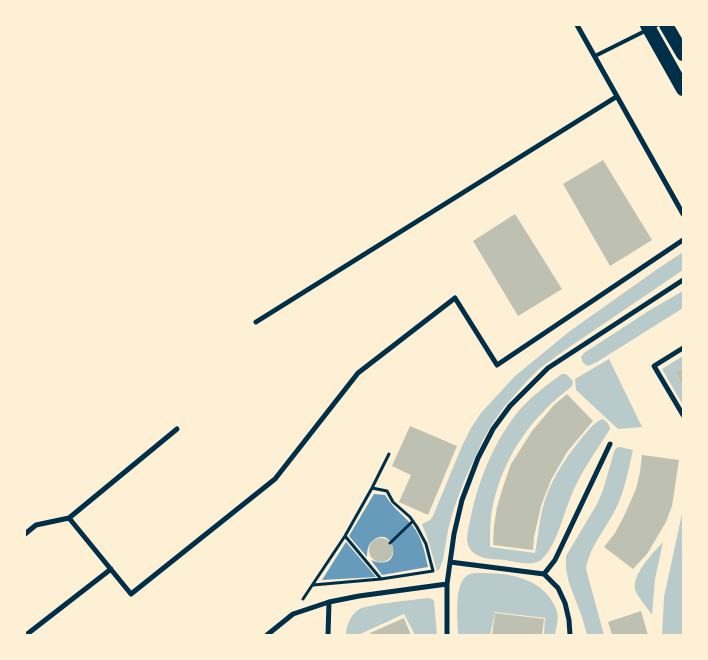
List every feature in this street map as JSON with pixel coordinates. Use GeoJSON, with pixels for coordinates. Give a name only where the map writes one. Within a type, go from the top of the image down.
{"type":"FeatureCollection","features":[{"type":"Feature","properties":{"kind":"highway"},"geometry":{"type":"LineString","coordinates":[[666,25],[683,54]]}},
{"type":"Feature","properties":{"kind":"highway"},"geometry":{"type":"LineString","coordinates":[[651,26],[683,89]]}},
{"type":"Feature","properties":{"kind":"street"},"geometry":{"type":"LineString","coordinates":[[577,25],[683,214]]}},
{"type":"Feature","properties":{"kind":"street"},"geometry":{"type":"LineString","coordinates":[[256,322],[616,97]]}},
{"type":"Feature","properties":{"kind":"street"},"geometry":{"type":"LineString","coordinates":[[69,518],[131,594],[274,478],[358,372],[455,298],[496,365],[683,240]]}},
{"type":"Feature","properties":{"kind":"street"},"geometry":{"type":"LineString","coordinates":[[447,635],[447,584],[454,534],[462,500],[478,458],[494,429],[510,406],[548,368],[683,280]]}},
{"type":"Feature","properties":{"kind":"street"},"geometry":{"type":"LineString","coordinates":[[683,348],[654,366],[683,414]]}},
{"type":"Feature","properties":{"kind":"street"},"geometry":{"type":"LineString","coordinates":[[25,534],[36,525],[69,518],[177,429]]}},
{"type":"Feature","properties":{"kind":"street"},"geometry":{"type":"LineString","coordinates":[[544,574],[555,560],[610,444]]}},
{"type":"Feature","properties":{"kind":"street"},"geometry":{"type":"LineString","coordinates":[[450,562],[544,574],[558,588],[565,604],[570,635]]}},
{"type":"Feature","properties":{"kind":"street"},"geometry":{"type":"LineString","coordinates":[[26,635],[111,569]]}},
{"type":"Feature","properties":{"kind":"street"},"geometry":{"type":"LineString","coordinates":[[267,635],[293,614],[329,602],[447,584]]}},
{"type":"Feature","properties":{"kind":"street"},"geometry":{"type":"LineString","coordinates":[[328,635],[329,602]]}},
{"type":"Feature","properties":{"kind":"lane"},"geometry":{"type":"LineString","coordinates":[[595,56],[651,26]]}},
{"type":"Feature","properties":{"kind":"path"},"geometry":{"type":"LineString","coordinates":[[293,614],[345,536],[389,454]]}},
{"type":"Feature","properties":{"kind":"path"},"geometry":{"type":"LineString","coordinates":[[313,585],[381,579],[433,571],[426,544],[413,521],[393,502],[387,491],[372,488]]}},
{"type":"Feature","properties":{"kind":"path"},"geometry":{"type":"LineString","coordinates":[[390,543],[413,521]]}},
{"type":"Feature","properties":{"kind":"path"},"geometry":{"type":"LineString","coordinates":[[345,536],[381,579]]}},
{"type":"Feature","properties":{"kind":"shaded area"},"geometry":{"type":"Polygon","coordinates":[[[683,252],[683,270],[539,369],[504,407],[484,438],[464,481],[453,511],[443,560],[437,571],[422,524],[433,516],[462,446],[481,413],[515,376],[570,331],[683,252]]]}},
{"type":"Feature","properties":{"kind":"shaded area"},"geometry":{"type":"Polygon","coordinates":[[[683,291],[683,308],[597,362],[588,366],[583,363],[581,357],[584,353],[683,291]]]}},
{"type":"Feature","properties":{"kind":"shaded area"},"geometry":{"type":"Polygon","coordinates":[[[683,356],[683,368],[675,372],[683,386],[683,405],[662,369],[683,356]]]}},
{"type":"Feature","properties":{"kind":"shaded area"},"geometry":{"type":"Polygon","coordinates":[[[609,359],[642,427],[618,429],[576,390],[575,379],[609,359]]]}},
{"type":"Feature","properties":{"kind":"shaded area"},"geometry":{"type":"Polygon","coordinates":[[[562,374],[566,374],[573,381],[572,386],[549,406],[526,432],[503,472],[491,516],[490,547],[535,553],[543,507],[549,489],[558,472],[574,448],[595,423],[602,419],[608,423],[610,429],[579,479],[571,495],[557,535],[542,559],[534,563],[525,563],[477,555],[473,553],[468,545],[468,533],[474,502],[490,457],[505,429],[524,405],[562,374]]]}},
{"type":"Feature","properties":{"kind":"shaded area"},"geometry":{"type":"Polygon","coordinates":[[[616,448],[633,450],[626,481],[616,508],[596,542],[586,569],[604,635],[587,635],[569,583],[566,556],[597,504],[614,452],[616,448]]]}},
{"type":"Feature","properties":{"kind":"shaded area"},"geometry":{"type":"Polygon","coordinates":[[[683,509],[683,635],[662,635],[664,597],[683,509]]]}},
{"type":"Feature","properties":{"kind":"shaded area"},"geometry":{"type":"Polygon","coordinates":[[[663,542],[655,579],[652,615],[636,592],[636,579],[643,566],[663,542]]]}},
{"type":"Feature","properties":{"kind":"shaded area"},"geometry":{"type":"Polygon","coordinates":[[[479,573],[509,575],[527,580],[536,585],[552,601],[557,610],[558,621],[555,635],[544,635],[545,618],[495,612],[490,635],[458,635],[457,602],[460,586],[463,579],[468,575],[479,573]]]}},
{"type":"Feature","properties":{"kind":"shaded area"},"geometry":{"type":"Polygon","coordinates":[[[428,598],[434,601],[437,635],[415,635],[404,614],[358,635],[346,635],[351,618],[355,612],[362,608],[428,598]]]}},
{"type":"Feature","properties":{"kind":"water"},"geometry":{"type":"Polygon","coordinates":[[[374,494],[385,495],[412,525],[421,540],[428,567],[382,575],[371,560],[382,563],[389,561],[393,550],[388,539],[382,537],[375,539],[368,547],[367,557],[349,536],[374,494]]]}},
{"type":"Feature","properties":{"kind":"water"},"geometry":{"type":"Polygon","coordinates":[[[346,542],[376,577],[322,580],[346,542]]]}},
{"type":"Feature","properties":{"kind":"building"},"geometry":{"type":"Polygon","coordinates":[[[603,160],[652,240],[610,266],[563,184],[603,160]]]}},
{"type":"Feature","properties":{"kind":"building"},"geometry":{"type":"Polygon","coordinates":[[[515,214],[562,289],[518,316],[473,241],[515,214]]]}},
{"type":"Feature","properties":{"kind":"building"},"geometry":{"type":"Polygon","coordinates":[[[683,368],[683,386],[675,372],[683,368]]]}},
{"type":"Feature","properties":{"kind":"building"},"geometry":{"type":"Polygon","coordinates":[[[567,394],[593,421],[567,452],[551,480],[541,506],[533,550],[493,545],[497,507],[511,464],[532,431],[554,405],[567,394]]]}},
{"type":"Feature","properties":{"kind":"building"},"geometry":{"type":"Polygon","coordinates":[[[410,426],[457,446],[428,515],[399,502],[411,475],[392,466],[410,426]]]}},
{"type":"Feature","properties":{"kind":"building"},"geometry":{"type":"Polygon","coordinates":[[[642,455],[679,460],[672,506],[666,522],[647,554],[633,569],[604,547],[615,533],[636,489],[642,455]]]}},
{"type":"Feature","properties":{"kind":"building"},"geometry":{"type":"Polygon","coordinates":[[[381,538],[390,541],[393,550],[390,559],[381,562],[372,559],[369,550],[372,541],[381,538]]]}},
{"type":"Feature","properties":{"kind":"building"},"geometry":{"type":"Polygon","coordinates":[[[641,611],[648,635],[612,635],[608,622],[641,611]]]}},
{"type":"Feature","properties":{"kind":"building"},"geometry":{"type":"Polygon","coordinates":[[[495,613],[544,619],[542,635],[492,635],[495,613]]]}},
{"type":"Feature","properties":{"kind":"building"},"geometry":{"type":"Polygon","coordinates":[[[404,618],[411,635],[371,635],[370,633],[404,618]]]}}]}
